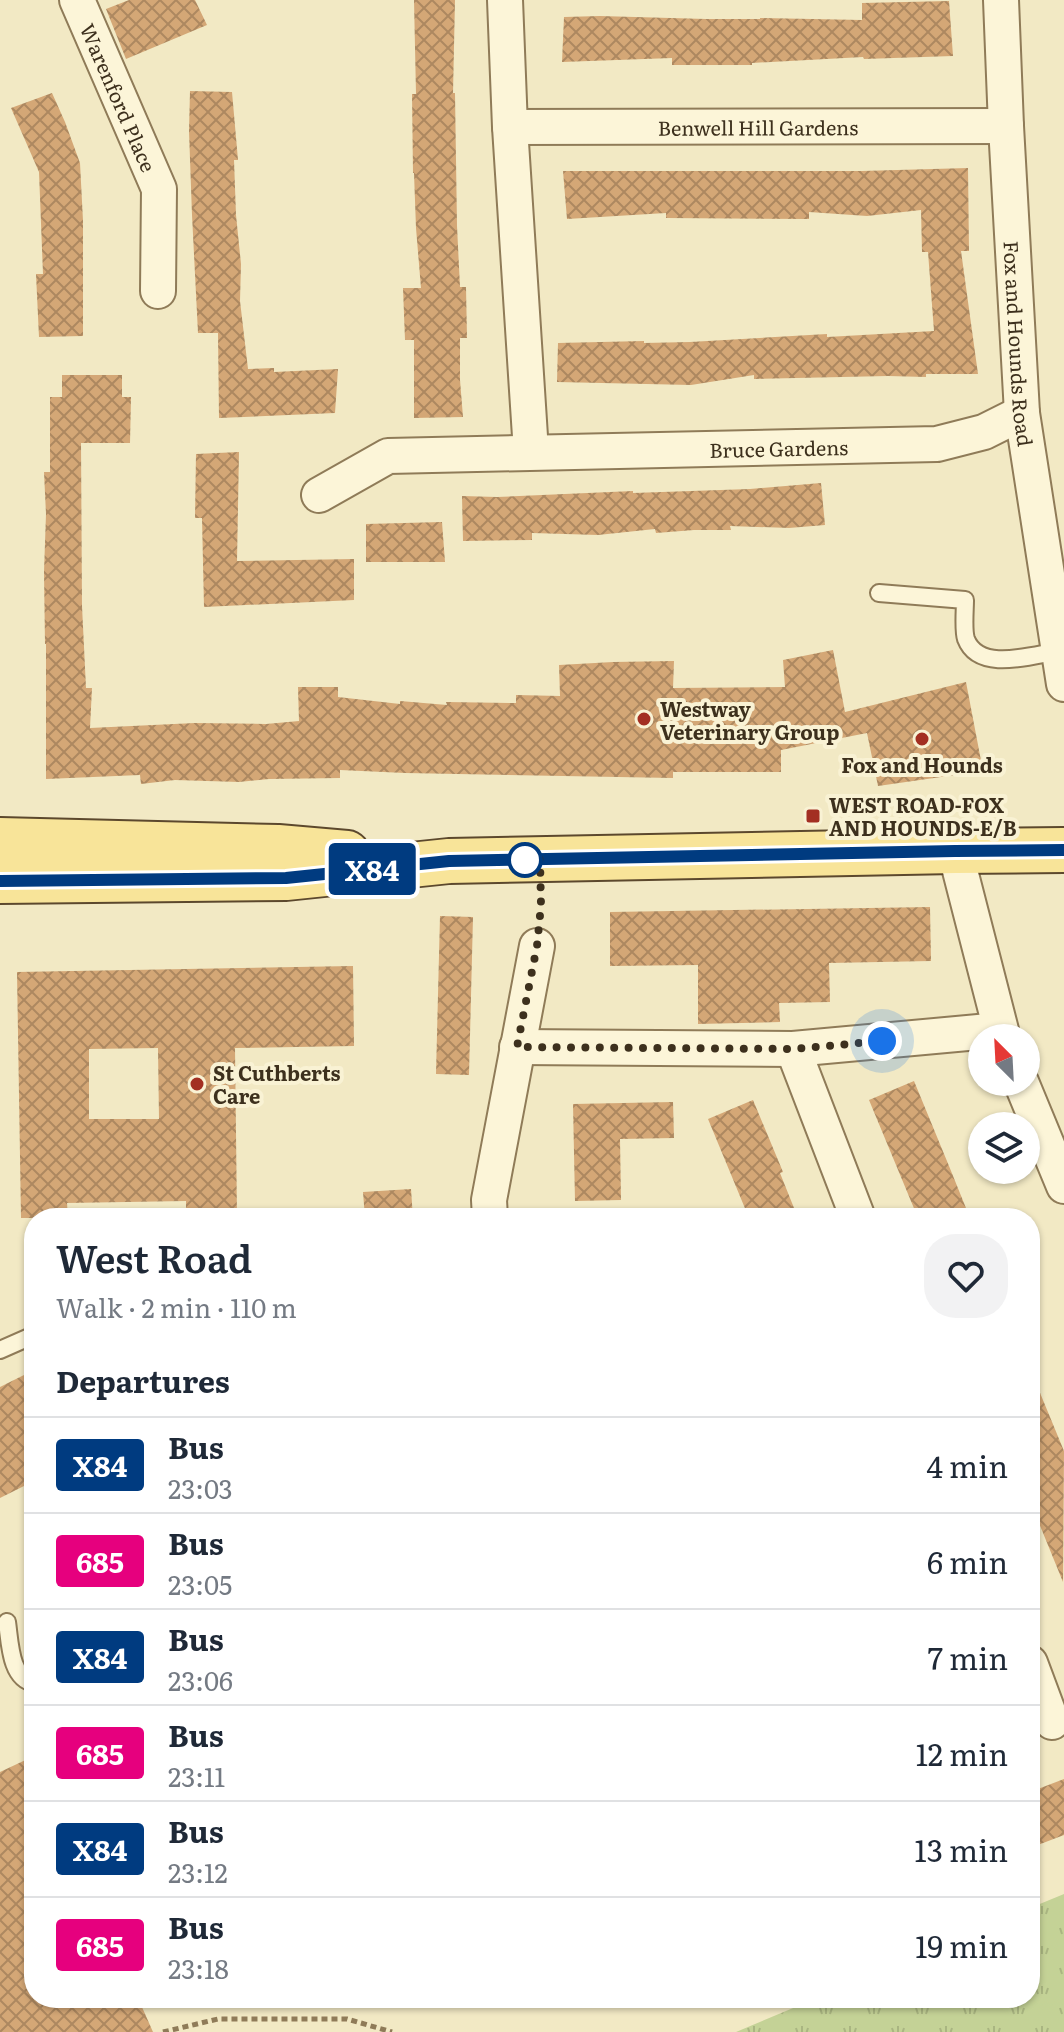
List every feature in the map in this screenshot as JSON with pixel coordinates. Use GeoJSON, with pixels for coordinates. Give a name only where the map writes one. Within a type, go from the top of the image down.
{"type":"FeatureCollection","features":[{"type":"Feature","properties":{"kind":"main road"},"geometry":{"type":"LineString","coordinates":[[0,840],[278,847],[449,861]]}},
{"type":"Feature","properties":{"kind":"main road"},"geometry":{"type":"LineString","coordinates":[[0,881],[286,878],[449,861],[1064,850]]}},
{"type":"Feature","properties":{"kind":"street","name":"Warenford Place"},"geometry":{"type":"LineString","coordinates":[[77,0],[159,189],[158,291]]}},
{"type":"Feature","properties":{"kind":"street"},"geometry":{"type":"LineString","coordinates":[[505,0],[531,452]]}},
{"type":"Feature","properties":{"kind":"street","name":"Fox and Hounds Road"},"geometry":{"type":"LineString","coordinates":[[1001,0],[1022,413],[1062,668]]}},
{"type":"Feature","properties":{"kind":"street","name":"Benwell Hill Gardens"},"geometry":{"type":"LineString","coordinates":[[510,127],[1006,126]]}},
{"type":"Feature","properties":{"kind":"street","name":"Bruce Gardens"},"geometry":{"type":"LineString","coordinates":[[319,495],[388,456],[937,444],[984,432],[1022,413]]}},
{"type":"Feature","properties":{"kind":"street"},"geometry":{"type":"LineString","coordinates":[[955,851],[998,1024]]}},
{"type":"Feature","properties":{"kind":"street"},"geometry":{"type":"LineString","coordinates":[[489,1208],[537,946]]}},
{"type":"Feature","properties":{"kind":"street"},"geometry":{"type":"LineString","coordinates":[[517,1047],[793,1049],[968,1036]]}},
{"type":"Feature","properties":{"kind":"street"},"geometry":{"type":"LineString","coordinates":[[793,1049],[854,1208]]}},
{"type":"Feature","properties":{"kind":"street"},"geometry":{"type":"LineString","coordinates":[[1027,1096],[1064,1186]]}},
{"type":"Feature","properties":{"kind":"street"},"geometry":{"type":"LineString","coordinates":[[1040,1695],[1049,1723]]}},
{"type":"Feature","properties":{"kind":"lane"},"geometry":{"type":"LineString","coordinates":[[879,593],[965,600],[966,638],[978,654],[994,660],[1062,668]]}},
{"type":"Feature","properties":{"kind":"lane"},"geometry":{"type":"LineString","coordinates":[[0,1350],[24,1339]]}},
{"type":"Feature","properties":{"kind":"lane"},"geometry":{"type":"LineString","coordinates":[[7,1622],[13,1659],[18,1673],[24,1678]]}},
{"type":"Feature","properties":{"kind":"path"},"geometry":{"type":"LineString","coordinates":[[163,2032],[218,2019],[347,2019],[392,2032]]}},
{"type":"Feature","properties":{"kind":"green space"},"geometry":{"type":"Polygon","coordinates":[[[1064,1894],[1064,2032],[736,2032],[793,2008],[1040,2008],[1040,1904],[1064,1894]]]}},
{"type":"Feature","properties":{"kind":"building"},"geometry":{"type":"Polygon","coordinates":[[[129,0],[195,0],[207,25],[126,59],[106,9],[129,0]]]}},
{"type":"Feature","properties":{"kind":"building"},"geometry":{"type":"Polygon","coordinates":[[[414,0],[455,0],[453,93],[457,226],[460,287],[466,287],[467,338],[460,338],[463,417],[414,418],[414,340],[405,340],[403,288],[421,288],[413,173],[412,94],[416,94],[414,0]]]}},
{"type":"Feature","properties":{"kind":"building"},"geometry":{"type":"Polygon","coordinates":[[[949,1],[953,56],[863,57],[752,65],[672,65],[672,58],[562,62],[564,17],[862,20],[862,3],[949,1]]]}},
{"type":"Feature","properties":{"kind":"building"},"geometry":{"type":"Polygon","coordinates":[[[190,91],[232,92],[238,160],[234,160],[241,264],[240,301],[248,369],[274,368],[274,372],[338,369],[335,413],[219,418],[218,333],[198,333],[190,91]]]}},
{"type":"Feature","properties":{"kind":"building"},"geometry":{"type":"Polygon","coordinates":[[[52,93],[80,163],[83,336],[39,337],[36,274],[43,274],[39,172],[11,108],[52,93]]]}},
{"type":"Feature","properties":{"kind":"building"},"geometry":{"type":"Polygon","coordinates":[[[968,168],[969,251],[961,251],[978,374],[754,379],[754,375],[691,385],[557,382],[558,343],[690,342],[934,331],[928,252],[922,252],[921,210],[867,216],[809,212],[809,219],[666,218],[666,213],[567,219],[563,171],[968,168]]]}},
{"type":"Feature","properties":{"kind":"building"},"geometry":{"type":"Polygon","coordinates":[[[62,375],[122,375],[122,397],[131,397],[130,443],[81,443],[82,606],[86,688],[92,688],[90,728],[299,721],[298,687],[338,687],[338,697],[400,704],[400,701],[447,705],[446,702],[516,703],[516,695],[560,696],[559,665],[674,661],[673,688],[785,687],[783,660],[833,650],[845,712],[966,682],[983,771],[878,786],[867,733],[781,750],[781,772],[673,772],[673,778],[340,770],[340,778],[239,782],[175,780],[141,784],[140,775],[46,779],[44,472],[50,472],[50,397],[62,397],[62,375]]]}},
{"type":"Feature","properties":{"kind":"building"},"geometry":{"type":"Polygon","coordinates":[[[239,452],[237,561],[354,559],[354,600],[204,607],[202,518],[195,518],[196,454],[239,452]]]}},
{"type":"Feature","properties":{"kind":"building"},"geometry":{"type":"Polygon","coordinates":[[[821,483],[825,525],[789,528],[730,526],[731,530],[656,533],[655,529],[598,535],[532,533],[532,540],[463,541],[462,496],[750,489],[821,483]]]}},
{"type":"Feature","properties":{"kind":"building"},"geometry":{"type":"Polygon","coordinates":[[[442,522],[445,562],[366,562],[366,524],[442,522]]]}},
{"type":"Feature","properties":{"kind":"building"},"geometry":{"type":"Polygon","coordinates":[[[930,907],[931,961],[829,963],[830,1002],[779,1003],[780,1022],[698,1024],[698,965],[610,966],[610,912],[930,907]]]}},
{"type":"Feature","properties":{"kind":"building"},"geometry":{"type":"Polygon","coordinates":[[[440,916],[473,917],[469,1075],[436,1074],[440,916]]]}},
{"type":"Feature","properties":{"kind":"building","name":"St Cuthberts Care"},"geometry":{"type":"Polygon","coordinates":[[[353,966],[354,1046],[235,1048],[237,1208],[186,1208],[186,1201],[67,1203],[67,1208],[24,1208],[24,1218],[21,1218],[17,972],[353,966]],[[158,1048],[89,1049],[89,1119],[159,1119],[158,1048]]]}},
{"type":"Feature","properties":{"kind":"building"},"geometry":{"type":"Polygon","coordinates":[[[914,1081],[966,1208],[914,1208],[869,1100],[914,1081]]]}},
{"type":"Feature","properties":{"kind":"building"},"geometry":{"type":"Polygon","coordinates":[[[753,1100],[783,1172],[780,1173],[794,1208],[745,1208],[708,1119],[753,1100]]]}},
{"type":"Feature","properties":{"kind":"building"},"geometry":{"type":"Polygon","coordinates":[[[673,1102],[674,1138],[620,1139],[621,1200],[575,1201],[573,1104],[673,1102]]]}},
{"type":"Feature","properties":{"kind":"building"},"geometry":{"type":"Polygon","coordinates":[[[411,1189],[412,1208],[364,1208],[363,1192],[411,1189]]]}},
{"type":"Feature","properties":{"kind":"building"},"geometry":{"type":"Polygon","coordinates":[[[24,1375],[24,1486],[0,1498],[0,1387],[24,1375]]]}},
{"type":"Feature","properties":{"kind":"building"},"geometry":{"type":"Polygon","coordinates":[[[1040,1393],[1064,1451],[1063,1582],[1040,1526],[1040,1393]]]}},
{"type":"Feature","properties":{"kind":"building"},"geometry":{"type":"Polygon","coordinates":[[[24,1761],[24,2008],[142,2008],[153,2032],[0,2032],[0,1772],[24,1761]]]}},
{"type":"Feature","properties":{"kind":"building"},"geometry":{"type":"Polygon","coordinates":[[[1064,1779],[1064,1835],[1040,1844],[1040,1788],[1064,1779]]]}},
{"type":"Feature","properties":{"kind":"bus line","name":"X84"},"geometry":{"type":"LineString","coordinates":[[0,881],[286,878],[449,861],[1064,850]]}},
{"type":"Feature","properties":{"kind":"place","name":"Westway Veterinary Group"},"geometry":{"type":"Point","coordinates":[644,719]}},
{"type":"Feature","properties":{"kind":"place","name":"Fox and Hounds"},"geometry":{"type":"Point","coordinates":[922,739]}},
{"type":"Feature","properties":{"kind":"place","name":"WEST ROAD-FOX AND HOUNDS-E/B"},"geometry":{"type":"Point","coordinates":[813,816]}},
{"type":"Feature","properties":{"kind":"place","name":"St Cuthberts Care"},"geometry":{"type":"Point","coordinates":[197,1084]}},
{"type":"Feature","properties":{"kind":"route"},"geometry":{"type":"LineString","coordinates":[[525,860],[540,859],[541,905],[537,946],[517,1047],[793,1049],[882,1041]]}}]}
